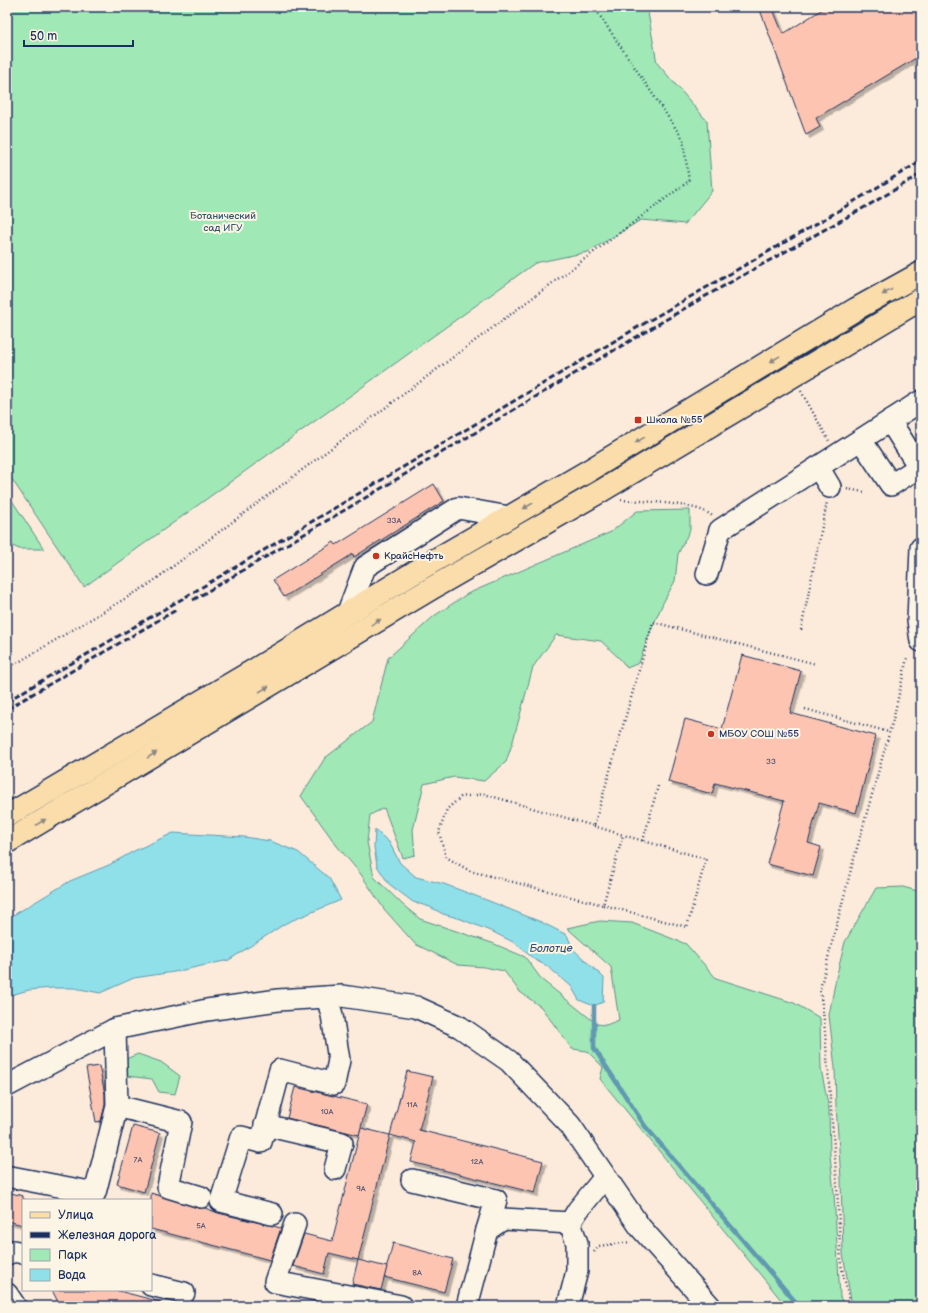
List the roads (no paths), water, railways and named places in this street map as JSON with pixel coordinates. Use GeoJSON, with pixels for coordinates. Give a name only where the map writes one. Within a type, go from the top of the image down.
{"type":"FeatureCollection","features":[{"type":"Feature","properties":{"kind":"main road"},"geometry":{"type":"LineString","coordinates":[[7,816],[420,569],[610,459],[856,309],[921,273]]}},
{"type":"Feature","properties":{"kind":"main road"},"geometry":{"type":"LineString","coordinates":[[7,842],[426,592],[601,492],[921,299]]}},
{"type":"Feature","properties":{"kind":"street"},"geometry":{"type":"LineString","coordinates":[[707,574],[720,530],[921,401]]}},
{"type":"Feature","properties":{"kind":"street"},"geometry":{"type":"LineString","coordinates":[[861,440],[891,485],[919,467],[890,421]]}},
{"type":"Feature","properties":{"kind":"street"},"geometry":{"type":"LineString","coordinates":[[818,468],[830,487]]}},
{"type":"Feature","properties":{"kind":"street"},"geometry":{"type":"LineString","coordinates":[[348,612],[365,567],[458,508],[509,517]]}},
{"type":"Feature","properties":{"kind":"street"},"geometry":{"type":"LineString","coordinates":[[920,632],[918,620],[921,548]]}},
{"type":"Feature","properties":{"kind":"street"},"geometry":{"type":"LineString","coordinates":[[7,1086],[30,1072],[115,1029],[215,1009],[278,1000],[342,996],[416,1007],[460,1028],[509,1061],[570,1125],[640,1227],[710,1306]]}},
{"type":"Feature","properties":{"kind":"street"},"geometry":{"type":"LineString","coordinates":[[272,1214],[221,1201],[240,1137],[261,1142],[280,1070],[334,1084],[339,1060],[332,1015],[327,997]]}},
{"type":"Feature","properties":{"kind":"street"},"geometry":{"type":"LineString","coordinates":[[11,1177],[95,1193],[117,1106],[115,1029]]}},
{"type":"Feature","properties":{"kind":"street"},"geometry":{"type":"LineString","coordinates":[[117,1106],[181,1122],[168,1187],[201,1197]]}},
{"type":"Feature","properties":{"kind":"street"},"geometry":{"type":"LineString","coordinates":[[265,1124],[342,1143],[335,1169]]}},
{"type":"Feature","properties":{"kind":"street"},"geometry":{"type":"LineString","coordinates":[[570,1223],[578,1210],[605,1177]]}},
{"type":"Feature","properties":{"kind":"street"},"geometry":{"type":"LineString","coordinates":[[412,1180],[496,1200],[467,1306]]}},
{"type":"Feature","properties":{"kind":"street"},"geometry":{"type":"LineString","coordinates":[[487,1230],[503,1220],[570,1223]]}},
{"type":"Feature","properties":{"kind":"street"},"geometry":{"type":"LineString","coordinates":[[568,1306],[577,1266],[577,1243],[570,1223]]}},
{"type":"Feature","properties":{"kind":"street"},"geometry":{"type":"LineString","coordinates":[[295,1224],[275,1282],[401,1306]]}},
{"type":"Feature","properties":{"kind":"street"},"geometry":{"type":"LineString","coordinates":[[7,1254],[13,1251],[22,1253]]}},
{"type":"Feature","properties":{"kind":"street"},"geometry":{"type":"LineString","coordinates":[[152,1284],[184,1292]]}},
{"type":"Feature","properties":{"kind":"street"},"geometry":{"type":"LineString","coordinates":[[7,1294],[15,1306]]}},
{"type":"Feature","properties":{"kind":"water","name":"Болотце"},"geometry":{"type":"Polygon","coordinates":[[[375,830],[389,842],[400,863],[416,877],[444,884],[489,901],[541,922],[567,935],[573,949],[604,978],[603,1002],[594,1006],[579,1000],[571,986],[547,966],[535,960],[515,943],[461,919],[443,914],[430,907],[413,902],[389,884],[377,866],[374,847],[375,830]]]}},
{"type":"Feature","properties":{"kind":"water"},"geometry":{"type":"Polygon","coordinates":[[[173,833],[244,837],[270,841],[298,852],[329,878],[341,900],[286,923],[229,960],[174,972],[134,978],[100,993],[74,988],[53,988],[29,990],[7,996],[7,919],[70,881],[109,865],[134,851],[173,833]]]}},
{"type":"Feature","properties":{"kind":"waterway"},"geometry":{"type":"LineString","coordinates":[[594,1006],[594,1048],[645,1126],[799,1306]]}},
{"type":"Feature","properties":{"kind":"railway"},"geometry":{"type":"LineString","coordinates":[[7,701],[921,161]]}},
{"type":"Feature","properties":{"kind":"railway"},"geometry":{"type":"LineString","coordinates":[[193,600],[704,297],[921,174]]}},
{"type":"Feature","properties":{"kind":"railway"},"geometry":{"type":"LineString","coordinates":[[7,709],[176,610]]}},
{"type":"Feature","properties":{"kind":"place","name":"Школа №55"},"geometry":{"type":"Point","coordinates":[638,420]}},
{"type":"Feature","properties":{"kind":"place","name":"КрайсНефть"},"geometry":{"type":"Point","coordinates":[376,556]}},
{"type":"Feature","properties":{"kind":"place","name":"МБОУ СОШ №55"},"geometry":{"type":"Point","coordinates":[711,734]}},
{"type":"Feature","properties":{"kind":"park label","name":"Ботанический сад ИГУ"},"geometry":{"type":"Point","coordinates":[223,222]}}]}
